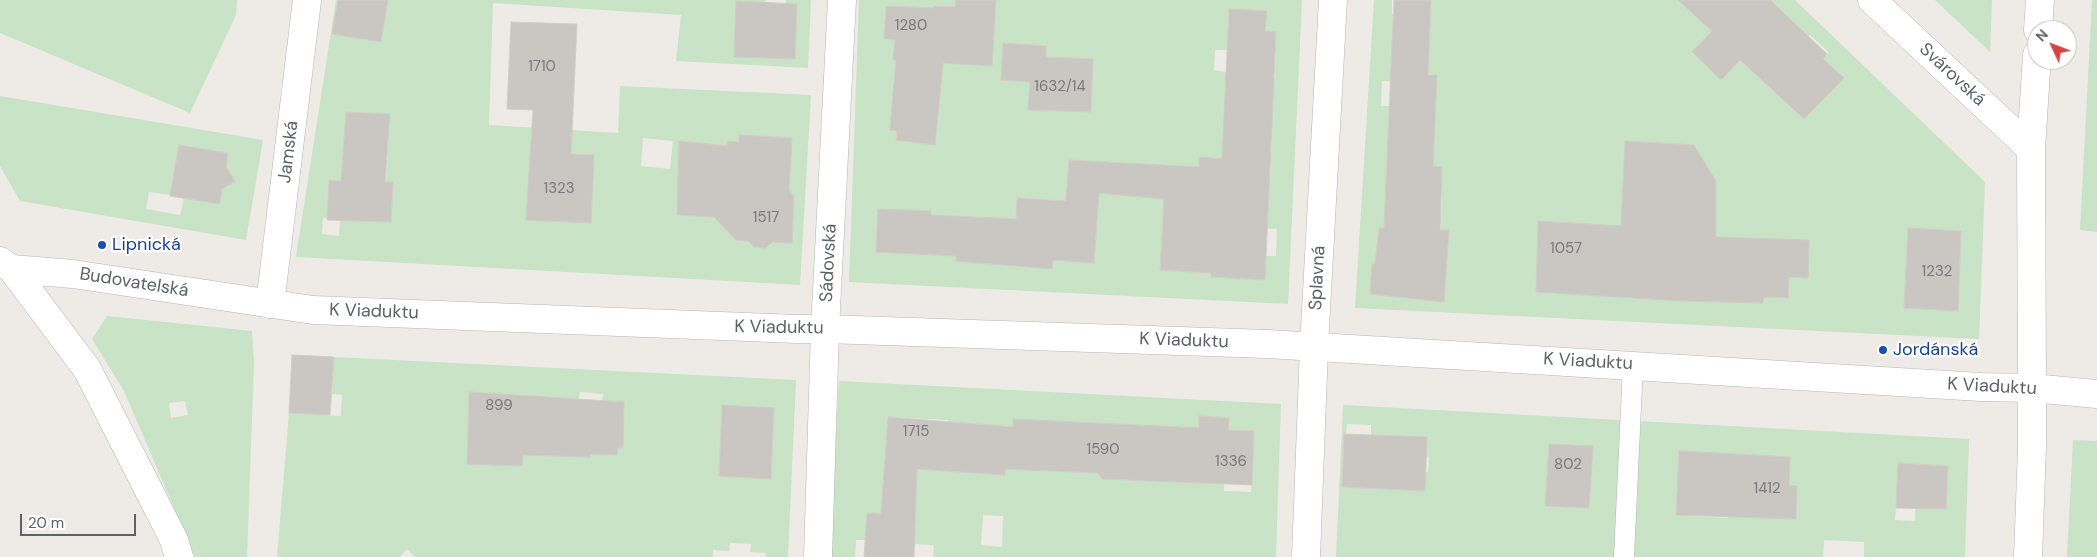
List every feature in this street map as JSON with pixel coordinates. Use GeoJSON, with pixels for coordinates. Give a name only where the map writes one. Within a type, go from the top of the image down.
{"type":"FeatureCollection","features":[{"type":"Feature","properties":{"kind":"street","name":"Jamská"},"geometry":{"type":"LineString","coordinates":[[270,304],[307,0]]}},
{"type":"Feature","properties":{"kind":"street","name":"Sádovská"},"geometry":{"type":"LineString","coordinates":[[818,557],[826,328],[842,0]]}},
{"type":"Feature","properties":{"kind":"street","name":"Splavná"},"geometry":{"type":"LineString","coordinates":[[1306,557],[1314,347],[1333,0]]}},
{"type":"Feature","properties":{"kind":"street","name":"Svárovská"},"geometry":{"type":"LineString","coordinates":[[1872,0],[2031,149]]}},
{"type":"Feature","properties":{"kind":"street"},"geometry":{"type":"LineString","coordinates":[[2039,20],[2040,0]]}},
{"type":"Feature","properties":{"kind":"street"},"geometry":{"type":"LineString","coordinates":[[2028,557],[2032,447],[2031,149],[2036,70]]}},
{"type":"Feature","properties":{"kind":"street","name":"Budovatelská"},"geometry":{"type":"LineString","coordinates":[[6,265],[270,304]]}},
{"type":"Feature","properties":{"kind":"street"},"geometry":{"type":"LineString","coordinates":[[6,265],[87,369],[174,540],[179,557]]}},
{"type":"Feature","properties":{"kind":"street","name":"K Viaduktu"},"geometry":{"type":"LineString","coordinates":[[270,304],[313,310],[1314,347],[1981,387],[2032,388],[2097,394]]}},
{"type":"Feature","properties":{"kind":"lane"},"geometry":{"type":"LineString","coordinates":[[1624,557],[1633,365]]}},
{"type":"Feature","properties":{"kind":"green space"},"geometry":{"type":"Polygon","coordinates":[[[0,0],[237,0],[236,15],[190,113],[0,33],[0,0]]]}},
{"type":"Feature","properties":{"kind":"green space"},"geometry":{"type":"Polygon","coordinates":[[[336,0],[338,0],[333,34],[381,42],[388,0],[766,0],[734,56],[794,59],[797,4],[786,3],[786,0],[811,0],[808,68],[676,61],[681,15],[493,3],[489,125],[618,133],[620,86],[811,95],[800,285],[296,257],[336,0]],[[346,112],[341,181],[329,180],[327,218],[323,218],[322,234],[339,236],[340,220],[391,222],[393,182],[386,182],[390,114],[346,112]],[[739,136],[739,142],[728,141],[726,178],[728,232],[736,240],[748,241],[754,247],[765,248],[772,242],[784,242],[792,234],[794,197],[739,136]],[[643,138],[641,166],[670,169],[673,141],[643,138]],[[530,152],[591,186],[592,155],[530,152]],[[678,190],[677,215],[700,216],[678,190]]]}},
{"type":"Feature","properties":{"kind":"green space"},"geometry":{"type":"Polygon","coordinates":[[[859,0],[956,0],[955,9],[996,0],[1302,0],[1288,304],[849,282],[859,0]],[[886,6],[884,39],[896,40],[894,60],[950,63],[945,6],[934,6],[934,8],[886,6]],[[1229,9],[1227,50],[1215,50],[1214,70],[1253,77],[1275,78],[1276,32],[1265,31],[1267,11],[1229,9]],[[1003,43],[1001,80],[1030,82],[1029,110],[1091,112],[1093,59],[1046,57],[1046,46],[1003,43]],[[938,110],[897,131],[896,140],[935,145],[938,110]],[[1244,132],[1222,159],[1199,158],[1198,177],[1270,181],[1272,134],[1244,132]],[[1069,160],[1132,188],[1132,196],[1162,199],[1162,190],[1159,189],[1160,165],[1069,160]],[[1017,198],[1013,266],[1052,269],[1053,260],[1094,263],[1098,210],[1056,207],[1056,200],[1017,198]],[[1164,203],[1160,270],[1211,273],[1211,277],[1265,280],[1266,256],[1276,256],[1277,229],[1231,226],[1164,203]]]}},
{"type":"Feature","properties":{"kind":"green space"},"geometry":{"type":"Polygon","coordinates":[[[1374,0],[1392,0],[1392,14],[1429,38],[1431,0],[1679,0],[1694,15],[1708,0],[1737,5],[1692,53],[1721,80],[1740,60],[1804,119],[1843,78],[1823,59],[1829,52],[1810,35],[1803,42],[1770,0],[1795,0],[1985,182],[1979,339],[1355,308],[1374,0]],[[1391,73],[1391,81],[1382,81],[1381,106],[1390,106],[1437,75],[1391,73]],[[1625,141],[1623,190],[1716,181],[1694,145],[1625,141]],[[1414,166],[1387,175],[1384,228],[1378,229],[1385,264],[1372,264],[1370,294],[1444,302],[1449,230],[1441,230],[1442,167],[1414,166]],[[1538,221],[1536,292],[1558,294],[1597,225],[1538,221]],[[1908,229],[1904,308],[1958,311],[1961,231],[1908,229]],[[1748,238],[1764,297],[1787,298],[1789,277],[1808,278],[1748,238]]]}},
{"type":"Feature","properties":{"kind":"green space"},"geometry":{"type":"Polygon","coordinates":[[[1935,0],[1992,0],[1990,52],[1935,0]]]}},
{"type":"Feature","properties":{"kind":"green space"},"geometry":{"type":"Polygon","coordinates":[[[2092,0],[2097,0],[2097,232],[2080,230],[2092,0]]]}},
{"type":"Feature","properties":{"kind":"green space"},"geometry":{"type":"Polygon","coordinates":[[[0,96],[263,140],[246,240],[20,201],[0,166],[0,96]],[[179,145],[171,195],[149,192],[146,209],[180,215],[184,198],[220,204],[223,186],[226,187],[231,183],[225,170],[228,153],[179,145]]]}},
{"type":"Feature","properties":{"kind":"green space"},"geometry":{"type":"Polygon","coordinates":[[[107,316],[252,331],[254,363],[247,557],[195,557],[124,391],[92,339],[107,316]],[[185,401],[169,403],[171,418],[188,415],[185,401]]]}},
{"type":"Feature","properties":{"kind":"green space"},"geometry":{"type":"Polygon","coordinates":[[[334,357],[796,380],[788,557],[766,557],[766,553],[750,552],[751,544],[730,543],[729,551],[713,550],[713,557],[415,557],[407,549],[400,557],[277,557],[289,413],[341,416],[342,395],[332,394],[334,357]],[[580,392],[578,403],[573,403],[571,457],[590,457],[591,454],[617,455],[618,448],[623,448],[602,402],[603,394],[580,392]],[[469,393],[467,463],[522,466],[525,395],[469,393]],[[722,406],[719,476],[771,479],[774,408],[722,406]]]}},
{"type":"Feature","properties":{"kind":"green space"},"geometry":{"type":"Polygon","coordinates":[[[839,381],[1281,404],[1276,557],[933,557],[934,545],[914,544],[895,515],[867,513],[865,540],[856,540],[855,557],[829,557],[839,381]],[[1199,416],[1199,428],[1177,428],[1175,482],[1224,484],[1224,491],[1251,492],[1254,431],[1228,430],[1229,418],[1199,416]],[[888,417],[884,467],[945,471],[948,420],[888,417]],[[1013,419],[1013,427],[1003,426],[1052,471],[1098,473],[1102,479],[1142,481],[1145,426],[1013,419]],[[983,515],[981,545],[1002,547],[1003,516],[983,515]]]}},
{"type":"Feature","properties":{"kind":"green space"},"geometry":{"type":"Polygon","coordinates":[[[1343,405],[1969,439],[1965,557],[1864,557],[1864,542],[1824,540],[1823,557],[1336,557],[1343,405]],[[1347,424],[1346,434],[1344,435],[1342,487],[1425,491],[1429,457],[1426,456],[1427,437],[1371,435],[1371,425],[1347,424]],[[1549,444],[1545,506],[1589,508],[1592,446],[1549,444]],[[1679,451],[1676,515],[1728,518],[1732,455],[1679,451]],[[1899,463],[1895,520],[1915,521],[1915,508],[1946,509],[1948,466],[1899,463]],[[1789,485],[1730,516],[1797,486],[1789,485]]]}},
{"type":"Feature","properties":{"kind":"green space"},"geometry":{"type":"Polygon","coordinates":[[[2073,440],[2097,441],[2097,557],[2067,557],[2073,440]]]}},
{"type":"Feature","properties":{"kind":"building"},"geometry":{"type":"Polygon","coordinates":[[[338,0],[388,0],[381,42],[332,34],[338,0]]]}},
{"type":"Feature","properties":{"kind":"building"},"geometry":{"type":"Polygon","coordinates":[[[956,0],[996,0],[992,66],[943,63],[935,145],[896,140],[897,131],[890,130],[896,60],[893,60],[895,40],[884,39],[886,6],[955,7],[956,0]]]}},
{"type":"Feature","properties":{"kind":"building"},"geometry":{"type":"Polygon","coordinates":[[[1394,0],[1431,0],[1428,75],[1437,75],[1433,166],[1442,167],[1440,230],[1449,230],[1444,302],[1370,294],[1372,264],[1375,264],[1379,228],[1384,228],[1394,0]]]}},
{"type":"Feature","properties":{"kind":"building"},"geometry":{"type":"Polygon","coordinates":[[[1678,0],[1770,0],[1827,54],[1823,59],[1844,78],[1804,119],[1740,60],[1721,80],[1692,52],[1712,31],[1678,0]]]}},
{"type":"Feature","properties":{"kind":"building"},"geometry":{"type":"Polygon","coordinates":[[[736,1],[797,4],[795,59],[734,57],[736,1]]]}},
{"type":"Feature","properties":{"kind":"building"},"geometry":{"type":"Polygon","coordinates":[[[1229,9],[1267,11],[1265,31],[1276,32],[1265,280],[1211,277],[1211,273],[1160,270],[1164,199],[1099,193],[1094,263],[1053,260],[1052,269],[956,261],[956,256],[876,252],[878,209],[931,211],[931,215],[1016,219],[1017,198],[1066,201],[1069,160],[1199,167],[1199,157],[1222,159],[1229,9]]]}},
{"type":"Feature","properties":{"kind":"building"},"geometry":{"type":"Polygon","coordinates":[[[511,22],[577,24],[571,154],[594,155],[591,223],[526,220],[533,110],[507,109],[511,22]]]}},
{"type":"Feature","properties":{"kind":"building"},"geometry":{"type":"Polygon","coordinates":[[[1003,43],[1046,46],[1046,57],[1093,59],[1091,112],[1028,110],[1030,82],[1001,80],[1003,43]]]}},
{"type":"Feature","properties":{"kind":"building"},"geometry":{"type":"Polygon","coordinates":[[[346,112],[390,114],[385,182],[393,182],[391,222],[327,220],[329,180],[341,181],[346,112]]]}},
{"type":"Feature","properties":{"kind":"building"},"geometry":{"type":"Polygon","coordinates":[[[739,135],[792,138],[789,190],[794,197],[792,243],[772,242],[766,248],[754,247],[748,241],[736,240],[714,217],[677,215],[679,141],[727,146],[728,141],[739,142],[739,135]]]}},
{"type":"Feature","properties":{"kind":"building"},"geometry":{"type":"Polygon","coordinates":[[[1625,141],[1694,145],[1716,181],[1716,237],[1809,240],[1808,278],[1789,277],[1788,298],[1764,297],[1763,303],[1684,301],[1536,292],[1538,221],[1621,226],[1625,141]]]}},
{"type":"Feature","properties":{"kind":"building"},"geometry":{"type":"Polygon","coordinates":[[[179,145],[228,153],[226,167],[235,181],[222,189],[220,204],[170,196],[179,145]]]}},
{"type":"Feature","properties":{"kind":"building"},"geometry":{"type":"Polygon","coordinates":[[[1908,228],[1961,231],[1958,311],[1904,308],[1908,228]]]}},
{"type":"Feature","properties":{"kind":"building"},"geometry":{"type":"Polygon","coordinates":[[[292,355],[334,357],[330,415],[289,413],[292,355]]]}},
{"type":"Feature","properties":{"kind":"building"},"geometry":{"type":"Polygon","coordinates":[[[469,392],[624,402],[623,448],[618,448],[617,455],[591,454],[590,457],[523,455],[522,466],[467,464],[469,392]]]}},
{"type":"Feature","properties":{"kind":"building"},"geometry":{"type":"Polygon","coordinates":[[[722,405],[774,408],[771,479],[719,476],[722,405]]]}},
{"type":"Feature","properties":{"kind":"building"},"geometry":{"type":"Polygon","coordinates":[[[1199,416],[1229,418],[1228,430],[1254,431],[1252,485],[1102,479],[1098,473],[1005,469],[1005,475],[917,469],[914,557],[864,557],[867,513],[881,514],[888,417],[1013,427],[1013,419],[1199,428],[1199,416]]]}},
{"type":"Feature","properties":{"kind":"building"},"geometry":{"type":"Polygon","coordinates":[[[1344,434],[1427,437],[1425,491],[1342,487],[1344,434]]]}},
{"type":"Feature","properties":{"kind":"building"},"geometry":{"type":"Polygon","coordinates":[[[1549,444],[1593,446],[1589,508],[1545,506],[1549,444]]]}},
{"type":"Feature","properties":{"kind":"building"},"geometry":{"type":"Polygon","coordinates":[[[1679,451],[1790,457],[1789,485],[1797,486],[1796,519],[1676,515],[1679,451]]]}},
{"type":"Feature","properties":{"kind":"building"},"geometry":{"type":"Polygon","coordinates":[[[1898,463],[1948,466],[1946,509],[1896,508],[1898,463]]]}},
{"type":"Feature","properties":{"kind":"place","name":"Lipnická"},"geometry":{"type":"Point","coordinates":[102,245]}},
{"type":"Feature","properties":{"kind":"place","name":"Jordánská"},"geometry":{"type":"Point","coordinates":[1883,350]}}]}
